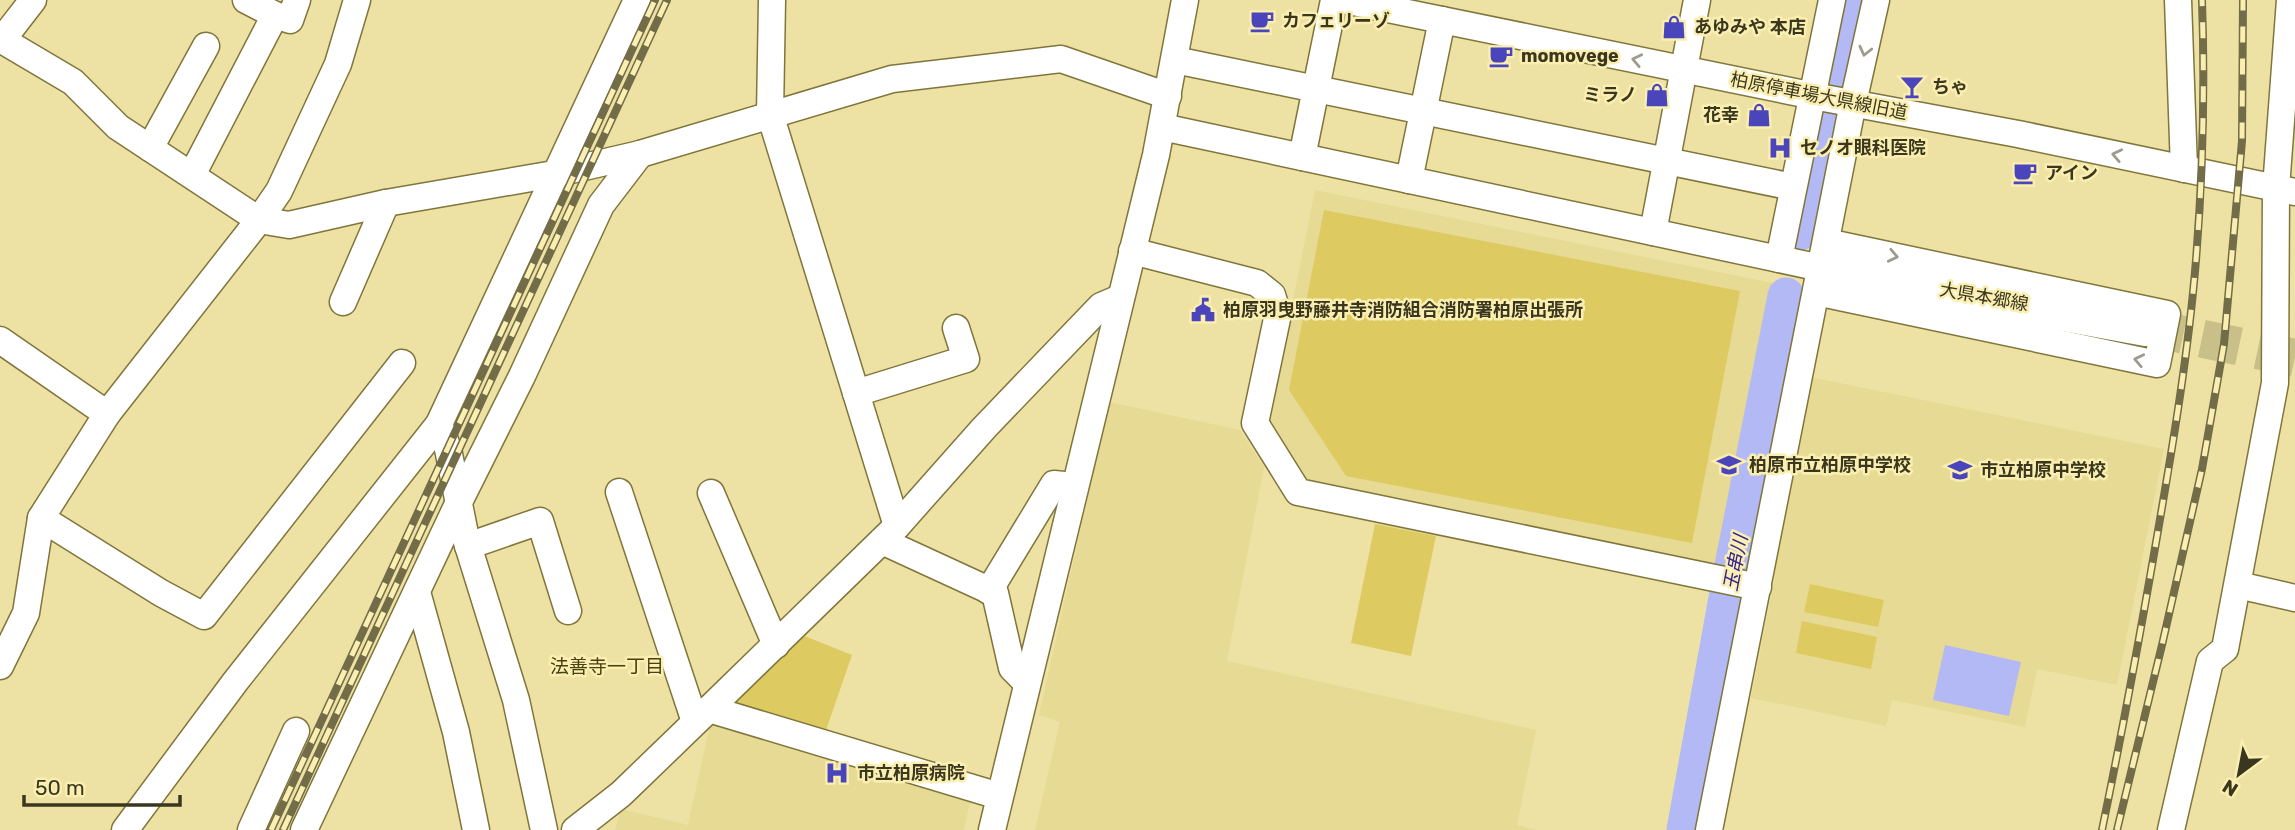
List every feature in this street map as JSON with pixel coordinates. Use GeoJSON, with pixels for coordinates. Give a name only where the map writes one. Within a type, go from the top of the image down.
{"type":"FeatureCollection","features":[{"type":"Feature","properties":{"kind":"highway","name":"大県本郷線"},"geometry":{"type":"LineString","coordinates":[[1821,267],[2146,327]]}},
{"type":"Feature","properties":{"kind":"street"},"geometry":{"type":"LineString","coordinates":[[33,0],[1,41],[73,82],[118,127],[260,220],[289,225],[386,203],[554,174],[640,154],[892,79],[1061,59],[1168,96]]}},
{"type":"Feature","properties":{"kind":"street"},"geometry":{"type":"LineString","coordinates":[[192,176],[286,8],[246,0]]}},
{"type":"Feature","properties":{"kind":"street"},"geometry":{"type":"LineString","coordinates":[[0,666],[26,613],[41,518],[107,414],[260,220],[279,191],[338,64],[357,0]]}},
{"type":"Feature","properties":{"kind":"street"},"geometry":{"type":"LineString","coordinates":[[125,830],[235,682],[439,424],[637,0]]}},
{"type":"Feature","properties":{"kind":"street"},"geometry":{"type":"LineString","coordinates":[[772,0],[770,114],[856,393],[890,534],[995,593],[1012,668],[1027,683]]}},
{"type":"Feature","properties":{"kind":"street"},"geometry":{"type":"LineString","coordinates":[[992,830],[1162,127],[1185,0]]}},
{"type":"Feature","properties":{"kind":"street"},"geometry":{"type":"LineString","coordinates":[[1302,157],[1334,0]]}},
{"type":"Feature","properties":{"kind":"street","name":"柏原停車場大県線旧道"},"geometry":{"type":"LineString","coordinates":[[1344,0],[2286,190]]}},
{"type":"Feature","properties":{"kind":"street"},"geometry":{"type":"LineString","coordinates":[[1653,232],[1698,0]]}},
{"type":"Feature","properties":{"kind":"street"},"geometry":{"type":"LineString","coordinates":[[1709,830],[1821,267],[1833,99],[1832,0]]}},
{"type":"Feature","properties":{"kind":"street"},"geometry":{"type":"LineString","coordinates":[[1779,259],[1793,187],[1876,0]]}},
{"type":"Feature","properties":{"kind":"street"},"geometry":{"type":"LineString","coordinates":[[2178,0],[2184,169]]}},
{"type":"Feature","properties":{"kind":"street"},"geometry":{"type":"LineString","coordinates":[[2171,830],[2210,662],[2225,649],[2285,385],[2290,0]]}},
{"type":"Feature","properties":{"kind":"street"},"geometry":{"type":"LineString","coordinates":[[1409,180],[1442,20]]}},
{"type":"Feature","properties":{"kind":"street"},"geometry":{"type":"LineString","coordinates":[[150,148],[206,46]]}},
{"type":"Feature","properties":{"kind":"street"},"geometry":{"type":"LineString","coordinates":[[1175,60],[1793,187]]}},
{"type":"Feature","properties":{"kind":"street"},"geometry":{"type":"LineString","coordinates":[[1162,127],[1821,267],[2167,314],[2157,364],[1821,267]]}},
{"type":"Feature","properties":{"kind":"street"},"geometry":{"type":"LineString","coordinates":[[304,830],[601,205],[640,154]]}},
{"type":"Feature","properties":{"kind":"street"},"geometry":{"type":"LineString","coordinates":[[343,302],[386,203]]}},
{"type":"Feature","properties":{"kind":"street"},"geometry":{"type":"LineString","coordinates":[[1132,251],[1256,283],[1272,295],[1278,314],[1255,423],[1298,492],[1758,587]]}},
{"type":"Feature","properties":{"kind":"street"},"geometry":{"type":"LineString","coordinates":[[575,830],[621,793],[890,534],[984,428],[1101,306],[1120,298]]}},
{"type":"Feature","properties":{"kind":"street"},"geometry":{"type":"LineString","coordinates":[[856,393],[966,359],[956,328]]}},
{"type":"Feature","properties":{"kind":"street"},"geometry":{"type":"LineString","coordinates":[[0,340],[107,414]]}},
{"type":"Feature","properties":{"kind":"street"},"geometry":{"type":"LineString","coordinates":[[41,518],[161,593],[204,616],[402,363]]}},
{"type":"Feature","properties":{"kind":"street"},"geometry":{"type":"LineString","coordinates":[[439,424],[448,449],[468,546],[516,700],[544,830]]}},
{"type":"Feature","properties":{"kind":"street"},"geometry":{"type":"LineString","coordinates":[[989,591],[1054,484],[1074,486]]}},
{"type":"Feature","properties":{"kind":"street"},"geometry":{"type":"LineString","coordinates":[[619,492],[702,716]]}},
{"type":"Feature","properties":{"kind":"street"},"geometry":{"type":"LineString","coordinates":[[711,493],[776,645]]}},
{"type":"Feature","properties":{"kind":"street"},"geometry":{"type":"LineString","coordinates":[[468,546],[540,521],[568,611]]}},
{"type":"Feature","properties":{"kind":"street"},"geometry":{"type":"LineString","coordinates":[[2238,585],[2295,598]]}},
{"type":"Feature","properties":{"kind":"street"},"geometry":{"type":"LineString","coordinates":[[416,592],[456,732],[476,830]]}},
{"type":"Feature","properties":{"kind":"street"},"geometry":{"type":"LineString","coordinates":[[702,716],[999,796]]}},
{"type":"Feature","properties":{"kind":"street"},"geometry":{"type":"LineString","coordinates":[[251,830],[296,731]]}},
{"type":"Feature","properties":{"kind":"shaded area","name":"柏原市立柏原中学校"},"geometry":{"type":"Polygon","coordinates":[[[1315,190],[1787,286],[1771,369],[2164,449],[2117,685],[2037,669],[2025,727],[1892,700],[1886,726],[1751,698],[1775,577],[1308,482],[1269,421],[1315,190]]]}},
{"type":"Feature","properties":{"kind":"shaded area"},"geometry":{"type":"Polygon","coordinates":[[[1324,210],[1740,291],[1692,543],[1346,476],[1289,390],[1324,210]]]}},
{"type":"Feature","properties":{"kind":"shaded area"},"geometry":{"type":"Polygon","coordinates":[[[1109,402],[1240,430],[1264,467],[1227,661],[1536,730],[1517,825],[1537,830],[1035,830],[1060,722],[1039,715],[1109,402]]]}},
{"type":"Feature","properties":{"kind":"shaded area"},"geometry":{"type":"Polygon","coordinates":[[[1375,524],[1436,536],[1411,656],[1351,643],[1375,524]]]}},
{"type":"Feature","properties":{"kind":"shaded area"},"geometry":{"type":"Polygon","coordinates":[[[1810,584],[1884,600],[1878,627],[1804,612],[1810,584]]]}},
{"type":"Feature","properties":{"kind":"shaded area"},"geometry":{"type":"Polygon","coordinates":[[[1802,621],[1877,637],[1871,669],[1796,653],[1802,621]]]}},
{"type":"Feature","properties":{"kind":"shaded area"},"geometry":{"type":"Polygon","coordinates":[[[797,633],[852,655],[825,733],[723,703],[797,633]]]}},
{"type":"Feature","properties":{"kind":"shaded area"},"geometry":{"type":"Polygon","coordinates":[[[711,720],[972,792],[964,830],[615,830],[621,809],[688,825],[711,720]]]}},
{"type":"Feature","properties":{"kind":"water"},"geometry":{"type":"Polygon","coordinates":[[[1945,645],[2021,662],[2009,716],[1933,700],[1945,645]]]}},
{"type":"Feature","properties":{"kind":"waterway","name":"玉串川"},"geometry":{"type":"LineString","coordinates":[[1800,232],[1821,122],[1841,73],[1856,0]]}},
{"type":"Feature","properties":{"kind":"waterway","name":"玉串川"},"geometry":{"type":"LineString","coordinates":[[1685,830],[1786,296]]}},
{"type":"Feature","properties":{"kind":"tunnel"},"geometry":{"type":"LineString","coordinates":[[2146,327],[2295,358]]}},
{"type":"Feature","properties":{"kind":"railway"},"geometry":{"type":"LineString","coordinates":[[271,830],[655,0]]}},
{"type":"Feature","properties":{"kind":"railway"},"geometry":{"type":"LineString","coordinates":[[283,830],[667,0]]}},
{"type":"Feature","properties":{"kind":"railway"},"geometry":{"type":"LineString","coordinates":[[2102,830],[2154,554],[2188,334],[2202,162],[2202,0]]}},
{"type":"Feature","properties":{"kind":"railway"},"geometry":{"type":"LineString","coordinates":[[2117,830],[2202,469],[2224,344],[2242,141],[2243,0]]}},
{"type":"Feature","properties":{"kind":"place","name":"カフェリーゾ"},"geometry":{"type":"Point","coordinates":[1262,21]}},
{"type":"Feature","properties":{"kind":"place","name":"あゆみや 本店"},"geometry":{"type":"Point","coordinates":[1674,27]}},
{"type":"Feature","properties":{"kind":"place","name":"momovege"},"geometry":{"type":"Point","coordinates":[1501,56]}},
{"type":"Feature","properties":{"kind":"place","name":"ちゃ"},"geometry":{"type":"Point","coordinates":[1912,87]}},
{"type":"Feature","properties":{"kind":"place","name":"ミラノ"},"geometry":{"type":"Point","coordinates":[1657,95]}},
{"type":"Feature","properties":{"kind":"place","name":"花幸"},"geometry":{"type":"Point","coordinates":[1759,115]}},
{"type":"Feature","properties":{"kind":"place","name":"セノオ眼科医院"},"geometry":{"type":"Point","coordinates":[1780,148]}},
{"type":"Feature","properties":{"kind":"place","name":"アイン"},"geometry":{"type":"Point","coordinates":[2025,173]}},
{"type":"Feature","properties":{"kind":"place","name":"柏原羽曳野藤井寺消防組合消防署柏原出張所"},"geometry":{"type":"Point","coordinates":[1203,310]}},
{"type":"Feature","properties":{"kind":"place","name":"柏原市立柏原中学校"},"geometry":{"type":"Point","coordinates":[1729,465]}},
{"type":"Feature","properties":{"kind":"place","name":"市立柏原中学校"},"geometry":{"type":"Point","coordinates":[1960,470]}},
{"type":"Feature","properties":{"kind":"place","name":"市立柏原病院"},"geometry":{"type":"Point","coordinates":[837,773]}},
{"type":"Feature","properties":{"kind":"district","name":"法善寺一丁目"},"geometry":{"type":"Point","coordinates":[607,666]}}]}
